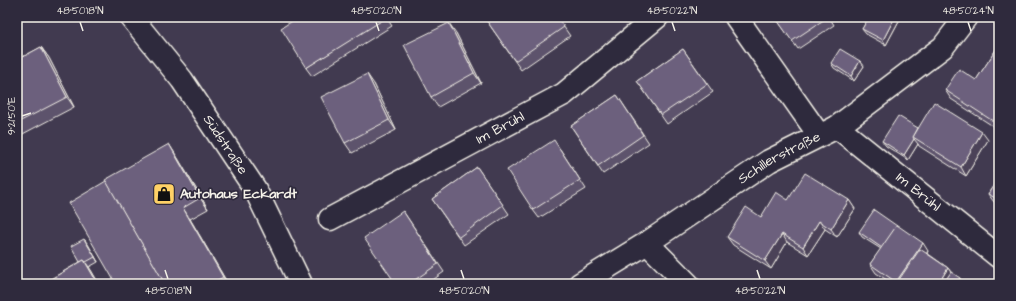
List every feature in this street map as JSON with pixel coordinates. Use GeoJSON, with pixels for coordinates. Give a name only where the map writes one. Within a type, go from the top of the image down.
{"type":"FeatureCollection","features":[{"type":"Feature","properties":{"kind":"street","name":"Südstraße"},"geometry":{"type":"LineString","coordinates":[[131,17],[182,80],[255,189],[301,284]]}},
{"type":"Feature","properties":{"kind":"street","name":"Im Brühl"},"geometry":{"type":"LineString","coordinates":[[330,219],[564,94],[657,17]]}},
{"type":"Feature","properties":{"kind":"street","name":"Im Brühl"},"geometry":{"type":"LineString","coordinates":[[736,17],[828,131],[999,257]]}},
{"type":"Feature","properties":{"kind":"street","name":"Schillerstraße"},"geometry":{"type":"LineString","coordinates":[[580,284],[647,243],[769,161],[828,131],[943,47],[966,17]]}},
{"type":"Feature","properties":{"kind":"street"},"geometry":{"type":"LineString","coordinates":[[647,243],[688,284]]}},
{"type":"Feature","properties":{"kind":"building"},"geometry":{"type":"Polygon","coordinates":[[[299,17],[386,18],[306,68],[281,28],[299,17]]]}},
{"type":"Feature","properties":{"kind":"building"},"geometry":{"type":"Polygon","coordinates":[[[484,17],[557,17],[564,27],[515,61],[484,17]]]}},
{"type":"Feature","properties":{"kind":"building"},"geometry":{"type":"Polygon","coordinates":[[[775,17],[828,17],[792,41],[775,17]]]}},
{"type":"Feature","properties":{"kind":"building"},"geometry":{"type":"Polygon","coordinates":[[[869,17],[895,17],[883,40],[862,29],[869,17]]]}},
{"type":"Feature","properties":{"kind":"building"},"geometry":{"type":"Polygon","coordinates":[[[449,23],[474,73],[431,97],[404,45],[449,23]]]}},
{"type":"Feature","properties":{"kind":"building"},"geometry":{"type":"Polygon","coordinates":[[[999,45],[999,125],[945,90],[959,69],[976,80],[999,45]]]}},
{"type":"Feature","properties":{"kind":"building"},"geometry":{"type":"Polygon","coordinates":[[[41,47],[67,97],[17,123],[17,60],[41,47]]]}},
{"type":"Feature","properties":{"kind":"building"},"geometry":{"type":"Polygon","coordinates":[[[683,49],[707,84],[661,115],[637,81],[683,49]]]}},
{"type":"Feature","properties":{"kind":"building"},"geometry":{"type":"Polygon","coordinates":[[[840,49],[860,61],[851,76],[831,63],[840,49]]]}},
{"type":"Feature","properties":{"kind":"building"},"geometry":{"type":"Polygon","coordinates":[[[367,74],[389,120],[345,143],[321,97],[367,74]]]}},
{"type":"Feature","properties":{"kind":"building"},"geometry":{"type":"Polygon","coordinates":[[[617,95],[643,135],[598,166],[571,126],[617,95]]]}},
{"type":"Feature","properties":{"kind":"building"},"geometry":{"type":"Polygon","coordinates":[[[934,102],[982,132],[961,167],[913,137],[934,102]]]}},
{"type":"Feature","properties":{"kind":"building"},"geometry":{"type":"Polygon","coordinates":[[[898,116],[918,128],[913,137],[914,139],[904,155],[882,141],[898,116]]]}},
{"type":"Feature","properties":{"kind":"building"},"geometry":{"type":"Polygon","coordinates":[[[554,140],[580,180],[533,210],[507,170],[554,140]]]}},
{"type":"Feature","properties":{"kind":"building"},"geometry":{"type":"Polygon","coordinates":[[[169,144],[200,198],[183,208],[223,277],[211,284],[165,284],[105,180],[169,144]]]}},
{"type":"Feature","properties":{"kind":"building"},"geometry":{"type":"Polygon","coordinates":[[[999,163],[999,175],[994,172],[999,163]]]}},
{"type":"Feature","properties":{"kind":"building"},"geometry":{"type":"Polygon","coordinates":[[[477,167],[503,205],[459,237],[432,199],[477,167]]]}},
{"type":"Feature","properties":{"kind":"building"},"geometry":{"type":"Polygon","coordinates":[[[805,173],[849,200],[831,229],[819,221],[803,247],[782,234],[765,261],[727,237],[746,207],[761,217],[776,192],[788,200],[805,173]]]}},
{"type":"Feature","properties":{"kind":"building"},"geometry":{"type":"Polygon","coordinates":[[[999,177],[999,200],[988,194],[999,177]]]}},
{"type":"Feature","properties":{"kind":"building"},"geometry":{"type":"Polygon","coordinates":[[[106,181],[165,284],[116,284],[69,203],[106,181]]]}},
{"type":"Feature","properties":{"kind":"building"},"geometry":{"type":"Polygon","coordinates":[[[874,210],[897,226],[882,248],[859,232],[874,210]]]}},
{"type":"Feature","properties":{"kind":"building"},"geometry":{"type":"Polygon","coordinates":[[[403,211],[438,264],[409,284],[396,284],[364,238],[403,211]]]}},
{"type":"Feature","properties":{"kind":"building"},"geometry":{"type":"Polygon","coordinates":[[[897,225],[923,243],[896,282],[870,264],[897,225]]]}},
{"type":"Feature","properties":{"kind":"building"},"geometry":{"type":"Polygon","coordinates":[[[84,239],[95,257],[86,262],[84,260],[80,262],[71,246],[84,239]]]}},
{"type":"Feature","properties":{"kind":"building"},"geometry":{"type":"Polygon","coordinates":[[[920,249],[948,268],[938,284],[896,284],[920,249]]]}},
{"type":"Feature","properties":{"kind":"building"},"geometry":{"type":"Polygon","coordinates":[[[84,260],[98,284],[42,284],[84,260]]]}},
{"type":"Feature","properties":{"kind":"building"},"geometry":{"type":"Polygon","coordinates":[[[951,272],[960,278],[956,284],[943,284],[951,272]]]}},
{"type":"Feature","properties":{"kind":"place","name":"Autohaus Eckardt"},"geometry":{"type":"Point","coordinates":[164,194]}}]}
